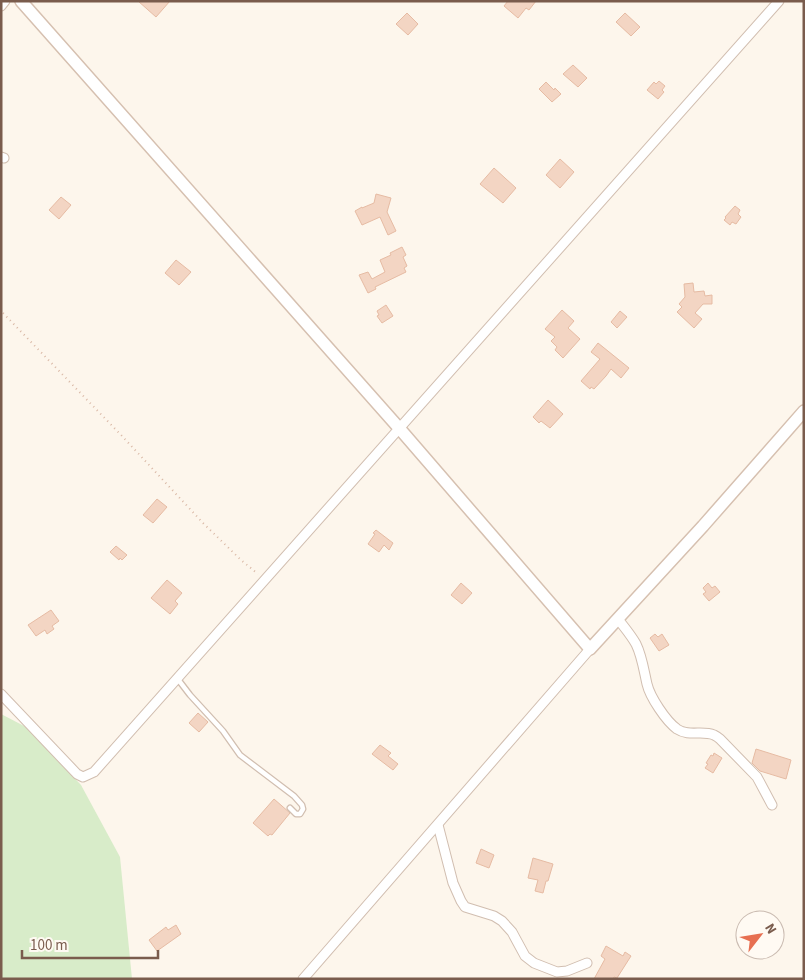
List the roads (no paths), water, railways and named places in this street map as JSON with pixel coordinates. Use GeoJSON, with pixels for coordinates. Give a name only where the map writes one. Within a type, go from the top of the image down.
{"type":"FeatureCollection","features":[{"type":"Feature","properties":{"kind":"street"},"geometry":{"type":"LineString","coordinates":[[1,6],[5,1]]}},
{"type":"Feature","properties":{"kind":"street"},"geometry":{"type":"LineString","coordinates":[[21,1],[398,428],[590,649]]}},
{"type":"Feature","properties":{"kind":"street"},"geometry":{"type":"LineString","coordinates":[[1,694],[77,774],[83,777],[94,772],[779,1]]}},
{"type":"Feature","properties":{"kind":"street"},"geometry":{"type":"LineString","coordinates":[[303,979],[590,649],[804,411]]}},
{"type":"Feature","properties":{"kind":"street"},"geometry":{"type":"LineString","coordinates":[[618,619],[636,644],[645,669],[647,686],[667,719],[677,729],[689,734],[713,734],[720,739],[757,777],[772,805]]}},
{"type":"Feature","properties":{"kind":"street"},"geometry":{"type":"LineString","coordinates":[[438,825],[453,883],[465,906],[494,916],[502,921],[512,932],[525,956],[534,963],[557,972],[567,971],[587,963]]}},
{"type":"Feature","properties":{"kind":"lane"},"geometry":{"type":"LineString","coordinates":[[177,678],[223,731],[240,756],[294,796],[303,809],[300,814],[296,814],[290,808]]}}]}
